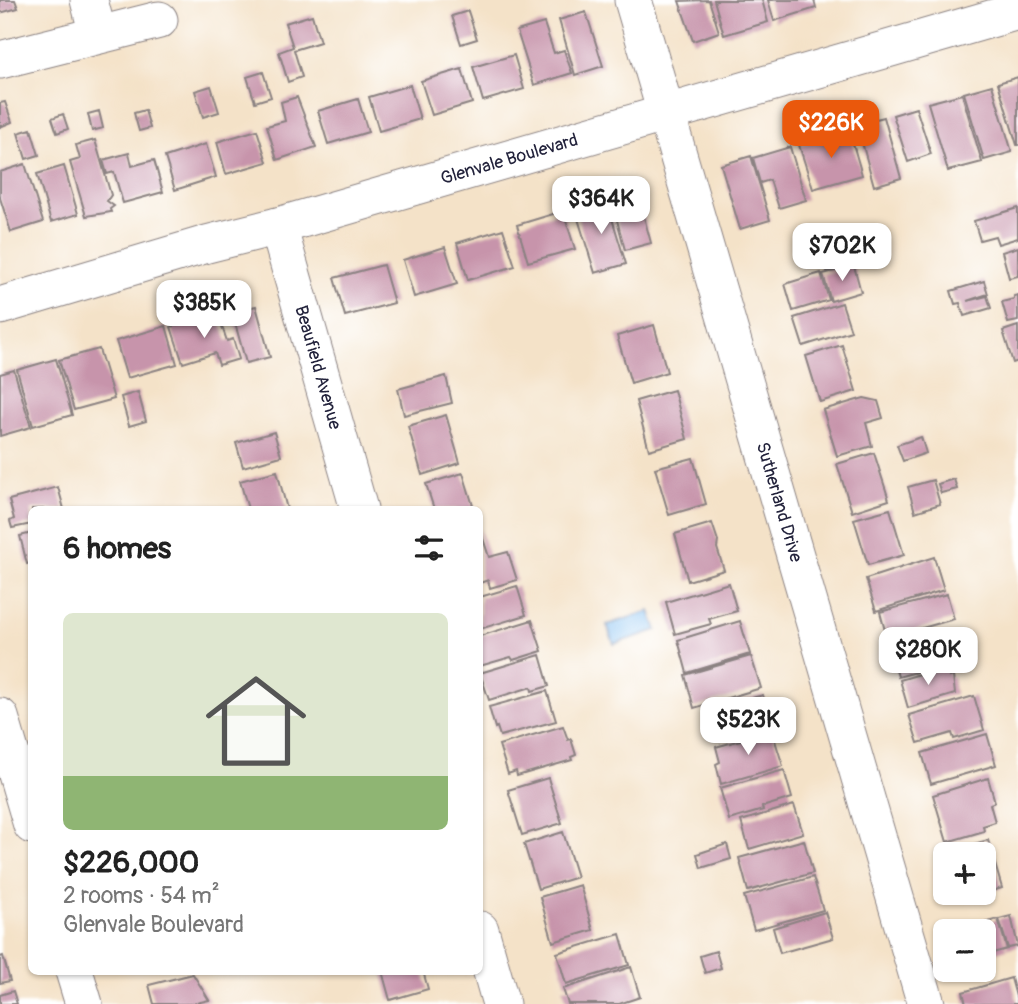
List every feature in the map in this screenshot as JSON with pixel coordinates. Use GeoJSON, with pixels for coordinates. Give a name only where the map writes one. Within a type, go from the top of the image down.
{"type":"FeatureCollection","features":[{"type":"Feature","properties":{"kind":"street"},"geometry":{"type":"LineString","coordinates":[[89,0],[98,35]]}},
{"type":"Feature","properties":{"kind":"street","name":"Sutherland Drive"},"geometry":{"type":"LineString","coordinates":[[633,0],[664,114],[926,1004]]}},
{"type":"Feature","properties":{"kind":"street","name":"Glenvale Boulevard"},"geometry":{"type":"LineString","coordinates":[[0,306],[1018,11]]}},
{"type":"Feature","properties":{"kind":"street"},"geometry":{"type":"LineString","coordinates":[[0,60],[159,20]]}},
{"type":"Feature","properties":{"kind":"street","name":"Beaufield Avenue"},"geometry":{"type":"LineString","coordinates":[[278,226],[358,506]]}},
{"type":"Feature","properties":{"kind":"street"},"geometry":{"type":"LineString","coordinates":[[0,717],[28,812]]}},
{"type":"Feature","properties":{"kind":"street"},"geometry":{"type":"LineString","coordinates":[[483,941],[501,1004]]}},
{"type":"Feature","properties":{"kind":"street"},"geometry":{"type":"LineString","coordinates":[[75,975],[84,1004]]}},
{"type":"Feature","properties":{"kind":"water"},"geometry":{"type":"Polygon","coordinates":[[[650,611],[657,630],[614,644],[607,625],[650,611]]]}},
{"type":"Feature","properties":{"kind":"building"},"geometry":{"type":"Polygon","coordinates":[[[0,0],[15,0],[18,8],[0,13],[0,0]]]}},
{"type":"Feature","properties":{"kind":"building"},"geometry":{"type":"Polygon","coordinates":[[[709,0],[719,32],[693,41],[679,1],[709,0]]]}},
{"type":"Feature","properties":{"kind":"building"},"geometry":{"type":"Polygon","coordinates":[[[714,0],[762,0],[768,22],[724,35],[714,0]]]}},
{"type":"Feature","properties":{"kind":"building"},"geometry":{"type":"Polygon","coordinates":[[[768,0],[814,0],[816,8],[774,21],[768,0]]]}},
{"type":"Feature","properties":{"kind":"building"},"geometry":{"type":"Polygon","coordinates":[[[468,11],[477,39],[461,44],[452,16],[468,11]]]}},
{"type":"Feature","properties":{"kind":"building"},"geometry":{"type":"Polygon","coordinates":[[[586,12],[603,66],[575,75],[559,20],[586,12]]]}},
{"type":"Feature","properties":{"kind":"building"},"geometry":{"type":"Polygon","coordinates":[[[312,15],[320,42],[294,50],[302,77],[288,82],[279,52],[293,47],[285,23],[312,15]]]}},
{"type":"Feature","properties":{"kind":"building"},"geometry":{"type":"Polygon","coordinates":[[[544,23],[554,53],[564,50],[572,73],[534,85],[517,31],[544,23]]]}},
{"type":"Feature","properties":{"kind":"building"},"geometry":{"type":"Polygon","coordinates":[[[514,55],[524,89],[483,101],[473,67],[514,55]]]}},
{"type":"Feature","properties":{"kind":"building"},"geometry":{"type":"Polygon","coordinates":[[[462,69],[472,103],[432,115],[421,81],[462,69]]]}},
{"type":"Feature","properties":{"kind":"building"},"geometry":{"type":"Polygon","coordinates":[[[263,72],[271,97],[255,102],[247,77],[263,72]]]}},
{"type":"Feature","properties":{"kind":"building"},"geometry":{"type":"Polygon","coordinates":[[[1018,77],[1018,145],[1017,145],[998,83],[1018,77]]]}},
{"type":"Feature","properties":{"kind":"building"},"geometry":{"type":"Polygon","coordinates":[[[410,85],[420,119],[379,131],[369,97],[410,85]]]}},
{"type":"Feature","properties":{"kind":"building"},"geometry":{"type":"Polygon","coordinates":[[[992,85],[1012,152],[984,160],[964,93],[992,85]]]}},
{"type":"Feature","properties":{"kind":"building"},"geometry":{"type":"Polygon","coordinates":[[[211,86],[219,112],[203,117],[195,91],[211,86]]]}},
{"type":"Feature","properties":{"kind":"building"},"geometry":{"type":"Polygon","coordinates":[[[962,94],[982,162],[948,171],[928,103],[962,94]]]}},
{"type":"Feature","properties":{"kind":"building"},"geometry":{"type":"Polygon","coordinates":[[[297,97],[316,147],[277,160],[267,126],[285,121],[281,102],[297,97]]]}},
{"type":"Feature","properties":{"kind":"building"},"geometry":{"type":"Polygon","coordinates":[[[358,99],[368,132],[328,144],[318,111],[358,99]]]}},
{"type":"Feature","properties":{"kind":"building"},"geometry":{"type":"Polygon","coordinates":[[[5,102],[12,122],[0,127],[0,103],[5,102]]]}},
{"type":"Feature","properties":{"kind":"building"},"geometry":{"type":"Polygon","coordinates":[[[916,108],[931,154],[908,162],[893,115],[916,108]]]}},
{"type":"Feature","properties":{"kind":"building"},"geometry":{"type":"Polygon","coordinates":[[[145,110],[150,128],[139,131],[134,113],[145,110]]]}},
{"type":"Feature","properties":{"kind":"building"},"geometry":{"type":"Polygon","coordinates":[[[99,111],[103,128],[92,131],[88,114],[99,111]]]}},
{"type":"Feature","properties":{"kind":"building"},"geometry":{"type":"Polygon","coordinates":[[[63,114],[68,129],[57,133],[52,118],[63,114]]]}},
{"type":"Feature","properties":{"kind":"building"},"geometry":{"type":"Polygon","coordinates":[[[884,117],[901,178],[874,186],[857,124],[884,117]]]}},
{"type":"Feature","properties":{"kind":"building"},"geometry":{"type":"Polygon","coordinates":[[[31,129],[39,155],[26,159],[18,133],[31,129]]]}},
{"type":"Feature","properties":{"kind":"building"},"geometry":{"type":"Polygon","coordinates":[[[257,130],[267,162],[226,174],[217,142],[257,130]]]}},
{"type":"Feature","properties":{"kind":"building"},"geometry":{"type":"Polygon","coordinates":[[[849,130],[862,175],[813,189],[799,145],[849,130]]]}},
{"type":"Feature","properties":{"kind":"building"},"geometry":{"type":"Polygon","coordinates":[[[95,140],[111,195],[107,201],[114,206],[110,209],[111,212],[86,216],[70,162],[80,159],[76,145],[95,140]]]}},
{"type":"Feature","properties":{"kind":"building"},"geometry":{"type":"Polygon","coordinates":[[[206,144],[216,177],[175,190],[165,157],[206,144]]]}},
{"type":"Feature","properties":{"kind":"building"},"geometry":{"type":"Polygon","coordinates":[[[790,147],[806,200],[779,208],[770,180],[760,183],[753,158],[790,147]]]}},
{"type":"Feature","properties":{"kind":"building"},"geometry":{"type":"Polygon","coordinates":[[[129,153],[132,166],[154,160],[163,192],[123,203],[114,172],[107,174],[103,160],[129,153]]]}},
{"type":"Feature","properties":{"kind":"building"},"geometry":{"type":"Polygon","coordinates":[[[751,156],[770,220],[740,229],[721,165],[751,156]]]}},
{"type":"Feature","properties":{"kind":"building"},"geometry":{"type":"Polygon","coordinates":[[[25,164],[43,222],[11,232],[0,198],[0,172],[25,164]]]}},
{"type":"Feature","properties":{"kind":"building"},"geometry":{"type":"Polygon","coordinates":[[[64,166],[78,214],[51,222],[37,174],[64,166]]]}},
{"type":"Feature","properties":{"kind":"building"},"geometry":{"type":"Polygon","coordinates":[[[637,191],[651,243],[625,250],[611,198],[637,191]]]}},
{"type":"Feature","properties":{"kind":"building"},"geometry":{"type":"Polygon","coordinates":[[[606,199],[626,264],[595,273],[575,209],[606,199]]]}},
{"type":"Feature","properties":{"kind":"building"},"geometry":{"type":"Polygon","coordinates":[[[1018,208],[1018,238],[998,244],[995,236],[980,240],[974,221],[1018,208]]]}},
{"type":"Feature","properties":{"kind":"building"},"geometry":{"type":"Polygon","coordinates":[[[563,211],[575,249],[528,262],[517,225],[563,211]]]}},
{"type":"Feature","properties":{"kind":"building"},"geometry":{"type":"Polygon","coordinates":[[[503,229],[515,266],[468,280],[457,243],[503,229]]]}},
{"type":"Feature","properties":{"kind":"building"},"geometry":{"type":"Polygon","coordinates":[[[846,241],[852,264],[827,271],[820,248],[846,241]]]}},
{"type":"Feature","properties":{"kind":"building"},"geometry":{"type":"Polygon","coordinates":[[[445,247],[457,284],[414,297],[403,260],[445,247]]]}},
{"type":"Feature","properties":{"kind":"building"},"geometry":{"type":"Polygon","coordinates":[[[1018,247],[1018,276],[1009,278],[1002,252],[1018,247]]]}},
{"type":"Feature","properties":{"kind":"building"},"geometry":{"type":"Polygon","coordinates":[[[383,265],[394,303],[345,316],[334,278],[383,265]]]}},
{"type":"Feature","properties":{"kind":"building"},"geometry":{"type":"Polygon","coordinates":[[[854,266],[861,292],[831,301],[823,274],[854,266]]]}},
{"type":"Feature","properties":{"kind":"building"},"geometry":{"type":"Polygon","coordinates":[[[821,273],[829,300],[793,311],[785,284],[821,273]]]}},
{"type":"Feature","properties":{"kind":"building"},"geometry":{"type":"Polygon","coordinates":[[[984,281],[988,294],[967,301],[987,296],[991,308],[964,316],[960,303],[955,304],[951,291],[984,281]]]}},
{"type":"Feature","properties":{"kind":"building"},"geometry":{"type":"Polygon","coordinates":[[[1018,295],[1018,321],[1008,323],[1002,302],[1018,295]]]}},
{"type":"Feature","properties":{"kind":"building"},"geometry":{"type":"Polygon","coordinates":[[[842,303],[851,331],[803,346],[794,318],[842,303]]]}},
{"type":"Feature","properties":{"kind":"building"},"geometry":{"type":"Polygon","coordinates":[[[256,306],[270,357],[246,363],[232,312],[256,306]]]}},
{"type":"Feature","properties":{"kind":"building"},"geometry":{"type":"Polygon","coordinates":[[[217,312],[227,341],[233,339],[239,359],[219,365],[215,353],[183,363],[171,327],[217,312]]]}},
{"type":"Feature","properties":{"kind":"building"},"geometry":{"type":"Polygon","coordinates":[[[654,325],[667,372],[631,383],[617,336],[654,325]]]}},
{"type":"Feature","properties":{"kind":"building"},"geometry":{"type":"Polygon","coordinates":[[[166,326],[177,364],[127,378],[116,341],[166,326]]]}},
{"type":"Feature","properties":{"kind":"building"},"geometry":{"type":"Polygon","coordinates":[[[1018,326],[1018,361],[1013,363],[1003,331],[1018,326]]]}},
{"type":"Feature","properties":{"kind":"building"},"geometry":{"type":"Polygon","coordinates":[[[842,345],[856,391],[820,402],[806,356],[842,345]]]}},
{"type":"Feature","properties":{"kind":"building"},"geometry":{"type":"Polygon","coordinates":[[[99,349],[114,399],[74,410],[59,360],[99,349]]]}},
{"type":"Feature","properties":{"kind":"building"},"geometry":{"type":"Polygon","coordinates":[[[56,359],[72,415],[33,426],[17,370],[56,359]]]}},
{"type":"Feature","properties":{"kind":"building"},"geometry":{"type":"Polygon","coordinates":[[[14,370],[31,427],[0,436],[0,374],[14,370]]]}},
{"type":"Feature","properties":{"kind":"building"},"geometry":{"type":"Polygon","coordinates":[[[446,376],[452,403],[404,415],[398,389],[446,376]]]}},
{"type":"Feature","properties":{"kind":"building"},"geometry":{"type":"Polygon","coordinates":[[[674,390],[687,439],[649,450],[636,401],[674,390]]]}},
{"type":"Feature","properties":{"kind":"building"},"geometry":{"type":"Polygon","coordinates":[[[138,392],[146,421],[129,426],[121,397],[138,392]]]}},
{"type":"Feature","properties":{"kind":"building"},"geometry":{"type":"Polygon","coordinates":[[[864,398],[878,401],[883,418],[866,423],[872,446],[837,456],[823,410],[864,398]]]}},
{"type":"Feature","properties":{"kind":"building"},"geometry":{"type":"Polygon","coordinates":[[[446,415],[460,463],[422,475],[408,426],[446,415]]]}},
{"type":"Feature","properties":{"kind":"building"},"geometry":{"type":"Polygon","coordinates":[[[274,432],[281,456],[243,467],[236,443],[274,432]]]}},
{"type":"Feature","properties":{"kind":"building"},"geometry":{"type":"Polygon","coordinates":[[[921,437],[926,453],[903,461],[897,445],[921,437]]]}},
{"type":"Feature","properties":{"kind":"building"},"geometry":{"type":"Polygon","coordinates":[[[874,453],[889,500],[852,512],[837,464],[874,453]]]}},
{"type":"Feature","properties":{"kind":"building"},"geometry":{"type":"Polygon","coordinates":[[[693,458],[706,504],[669,515],[655,468],[693,458]]]}},
{"type":"Feature","properties":{"kind":"building"},"geometry":{"type":"Polygon","coordinates":[[[277,471],[286,506],[247,506],[240,481],[277,471]]]}},
{"type":"Feature","properties":{"kind":"building"},"geometry":{"type":"Polygon","coordinates":[[[463,473],[473,506],[433,506],[426,484],[463,473]]]}},
{"type":"Feature","properties":{"kind":"building"},"geometry":{"type":"Polygon","coordinates":[[[954,479],[957,489],[941,493],[938,484],[954,479]]]}},
{"type":"Feature","properties":{"kind":"building"},"geometry":{"type":"Polygon","coordinates":[[[933,480],[940,504],[915,512],[908,487],[933,480]]]}},
{"type":"Feature","properties":{"kind":"building"},"geometry":{"type":"Polygon","coordinates":[[[58,487],[63,506],[28,506],[28,525],[12,528],[10,521],[14,519],[9,500],[58,487]]]}},
{"type":"Feature","properties":{"kind":"building"},"geometry":{"type":"Polygon","coordinates":[[[890,509],[904,555],[868,565],[854,519],[890,509]]]}},
{"type":"Feature","properties":{"kind":"building"},"geometry":{"type":"Polygon","coordinates":[[[712,523],[724,570],[688,581],[675,534],[712,523]]]}},
{"type":"Feature","properties":{"kind":"building"},"geometry":{"type":"Polygon","coordinates":[[[28,534],[28,564],[27,564],[20,536],[28,534]]]}},
{"type":"Feature","properties":{"kind":"building"},"geometry":{"type":"Polygon","coordinates":[[[483,538],[489,557],[508,552],[517,580],[490,588],[488,580],[483,582],[483,538]]]}},
{"type":"Feature","properties":{"kind":"building"},"geometry":{"type":"Polygon","coordinates":[[[934,557],[944,590],[876,611],[866,579],[934,557]]]}},
{"type":"Feature","properties":{"kind":"building"},"geometry":{"type":"Polygon","coordinates":[[[729,583],[737,611],[709,619],[711,624],[675,634],[666,602],[729,583]]]}},
{"type":"Feature","properties":{"kind":"building"},"geometry":{"type":"Polygon","coordinates":[[[517,586],[526,615],[483,628],[483,596],[517,586]]]}},
{"type":"Feature","properties":{"kind":"building"},"geometry":{"type":"Polygon","coordinates":[[[947,594],[954,619],[887,638],[880,612],[947,594]]]}},
{"type":"Feature","properties":{"kind":"building"},"geometry":{"type":"Polygon","coordinates":[[[532,620],[542,651],[483,665],[483,635],[532,620]]]}},
{"type":"Feature","properties":{"kind":"building"},"geometry":{"type":"Polygon","coordinates":[[[740,621],[750,654],[687,673],[678,640],[740,621]]]}},
{"type":"Feature","properties":{"kind":"building"},"geometry":{"type":"Polygon","coordinates":[[[938,637],[940,646],[944,645],[945,664],[898,677],[891,650],[938,637]]]}},
{"type":"Feature","properties":{"kind":"building"},"geometry":{"type":"Polygon","coordinates":[[[540,655],[549,686],[532,691],[531,687],[489,700],[483,672],[540,655]]]}},
{"type":"Feature","properties":{"kind":"building"},"geometry":{"type":"Polygon","coordinates":[[[751,656],[761,688],[694,708],[685,675],[751,656]]]}},
{"type":"Feature","properties":{"kind":"building"},"geometry":{"type":"Polygon","coordinates":[[[947,666],[950,677],[953,676],[955,694],[908,708],[900,680],[947,666]]]}},
{"type":"Feature","properties":{"kind":"building"},"geometry":{"type":"Polygon","coordinates":[[[547,691],[556,721],[500,736],[489,707],[547,691]]]}},
{"type":"Feature","properties":{"kind":"building"},"geometry":{"type":"Polygon","coordinates":[[[763,695],[771,724],[726,735],[718,707],[763,695]]]}},
{"type":"Feature","properties":{"kind":"building"},"geometry":{"type":"Polygon","coordinates":[[[974,696],[984,730],[954,739],[952,733],[918,743],[909,715],[974,696]]]}},
{"type":"Feature","properties":{"kind":"building"},"geometry":{"type":"Polygon","coordinates":[[[563,726],[576,755],[571,757],[572,760],[517,776],[516,771],[508,774],[499,745],[563,726]]]}},
{"type":"Feature","properties":{"kind":"building"},"geometry":{"type":"Polygon","coordinates":[[[772,731],[783,766],[721,784],[716,764],[720,762],[716,747],[772,731]]]}},
{"type":"Feature","properties":{"kind":"building"},"geometry":{"type":"Polygon","coordinates":[[[987,734],[996,765],[931,784],[922,753],[987,734]]]}},
{"type":"Feature","properties":{"kind":"building"},"geometry":{"type":"Polygon","coordinates":[[[784,770],[792,798],[729,820],[720,788],[784,770]]]}},
{"type":"Feature","properties":{"kind":"building"},"geometry":{"type":"Polygon","coordinates":[[[548,778],[562,823],[522,835],[508,790],[548,778]]]}},
{"type":"Feature","properties":{"kind":"building"},"geometry":{"type":"Polygon","coordinates":[[[988,778],[995,802],[990,804],[995,822],[983,826],[984,831],[947,842],[933,795],[988,778]]]}},
{"type":"Feature","properties":{"kind":"building"},"geometry":{"type":"Polygon","coordinates":[[[794,805],[803,833],[749,849],[741,821],[794,805]]]}},
{"type":"Feature","properties":{"kind":"building"},"geometry":{"type":"Polygon","coordinates":[[[563,832],[577,877],[538,889],[524,844],[563,832]]]}},
{"type":"Feature","properties":{"kind":"building"},"geometry":{"type":"Polygon","coordinates":[[[804,840],[813,873],[748,891],[739,858],[804,840]]]}},
{"type":"Feature","properties":{"kind":"building"},"geometry":{"type":"Polygon","coordinates":[[[727,844],[731,859],[701,868],[697,854],[727,844]]]}},
{"type":"Feature","properties":{"kind":"building"},"geometry":{"type":"Polygon","coordinates":[[[996,867],[1002,888],[996,890],[996,867]]]}},
{"type":"Feature","properties":{"kind":"building"},"geometry":{"type":"Polygon","coordinates":[[[813,877],[823,910],[754,930],[744,896],[813,877]]]}},
{"type":"Feature","properties":{"kind":"building"},"geometry":{"type":"Polygon","coordinates":[[[580,885],[593,930],[553,942],[540,897],[580,885]]]}},
{"type":"Feature","properties":{"kind":"building"},"geometry":{"type":"Polygon","coordinates":[[[825,912],[833,938],[780,953],[773,928],[825,912]]]}},
{"type":"Feature","properties":{"kind":"building"},"geometry":{"type":"Polygon","coordinates":[[[1011,916],[1018,946],[1008,948],[999,919],[1011,916]]]}},
{"type":"Feature","properties":{"kind":"building"},"geometry":{"type":"Polygon","coordinates":[[[996,920],[1007,949],[996,952],[996,920]]]}},
{"type":"Feature","properties":{"kind":"building"},"geometry":{"type":"Polygon","coordinates":[[[620,934],[629,965],[566,984],[557,953],[620,934]]]}},
{"type":"Feature","properties":{"kind":"building"},"geometry":{"type":"Polygon","coordinates":[[[716,951],[721,968],[705,973],[700,956],[716,951]]]}},
{"type":"Feature","properties":{"kind":"building"},"geometry":{"type":"Polygon","coordinates":[[[3,956],[10,981],[0,983],[0,957],[3,956]]]}},
{"type":"Feature","properties":{"kind":"building"},"geometry":{"type":"Polygon","coordinates":[[[631,967],[640,997],[619,1004],[568,1004],[563,989],[631,967]]]}},
{"type":"Feature","properties":{"kind":"building"},"geometry":{"type":"Polygon","coordinates":[[[194,975],[209,1000],[192,1004],[154,1004],[149,985],[194,975]]]}},
{"type":"Feature","properties":{"kind":"building"},"geometry":{"type":"Polygon","coordinates":[[[383,975],[424,975],[428,989],[390,1000],[383,975]]]}},
{"type":"Feature","properties":{"kind":"building"},"geometry":{"type":"Polygon","coordinates":[[[1011,978],[1018,1004],[966,1004],[963,992],[1011,978]]]}},
{"type":"Feature","properties":{"kind":"building"},"geometry":{"type":"Polygon","coordinates":[[[13,991],[17,1004],[0,1004],[0,995],[13,991]]]}}]}
